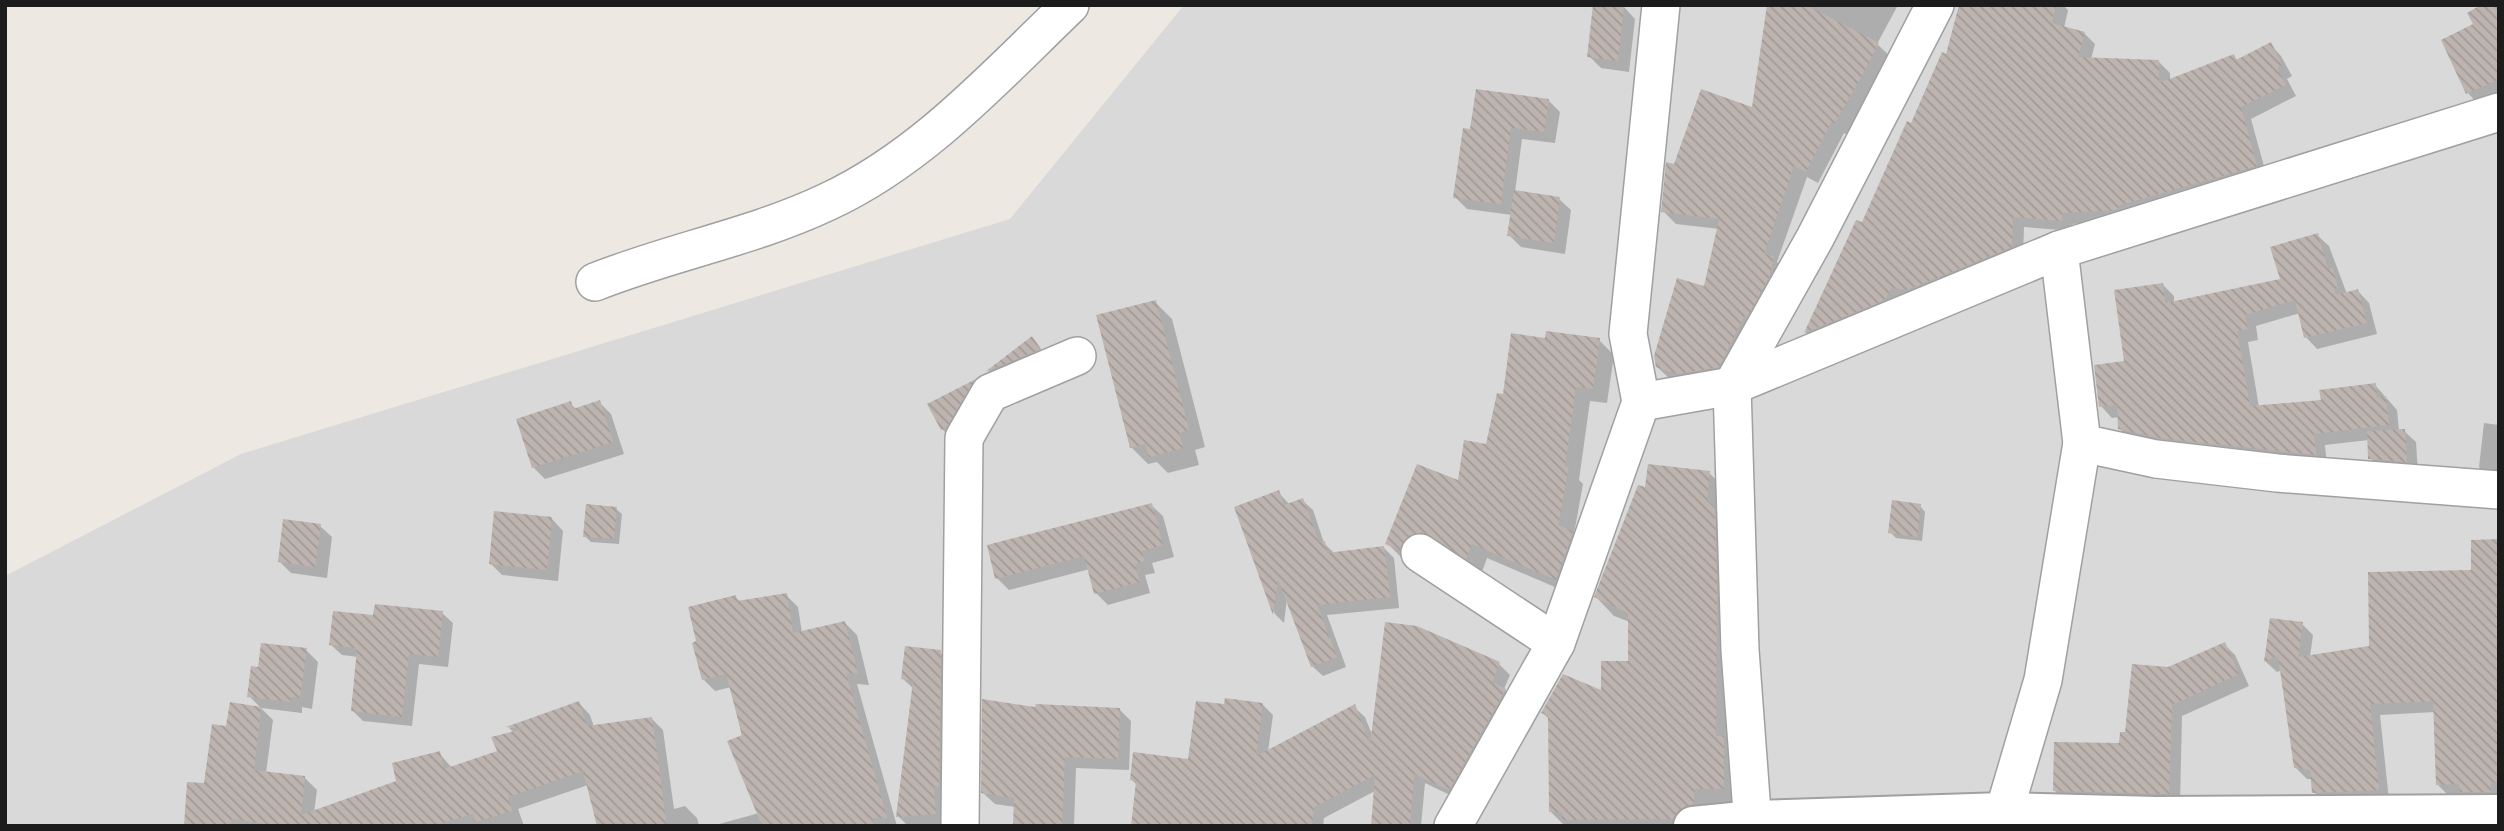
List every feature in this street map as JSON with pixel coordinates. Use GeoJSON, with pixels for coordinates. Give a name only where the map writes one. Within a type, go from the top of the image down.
{"type":"FeatureCollection","features":[{"type":"Feature","properties":{"kind":"street"},"geometry":{"type":"LineString","coordinates":[[595,282],[826,203],[888,169],[958,113],[1070,5]]}},
{"type":"Feature","properties":{"kind":"street"},"geometry":{"type":"LineString","coordinates":[[1453,826],[1556,643],[1641,402],[1628,334],[1661,5]]}},
{"type":"Feature","properties":{"kind":"street"},"geometry":{"type":"LineString","coordinates":[[1753,823],[1740,650],[1732,386],[1815,238],[1935,5]]}},
{"type":"Feature","properties":{"kind":"street"},"geometry":{"type":"LineString","coordinates":[[1641,402],[1732,386],[2059,250],[2499,112]]}},
{"type":"Feature","properties":{"kind":"street"},"geometry":{"type":"LineString","coordinates":[[2004,819],[2043,680],[2082,443],[2059,250]]}},
{"type":"Feature","properties":{"kind":"street"},"geometry":{"type":"LineString","coordinates":[[960,826],[964,438],[990,393],[1077,356]]}},
{"type":"Feature","properties":{"kind":"street"},"geometry":{"type":"LineString","coordinates":[[2082,443],[2156,459],[2277,474],[2499,490]]}},
{"type":"Feature","properties":{"kind":"street"},"geometry":{"type":"LineString","coordinates":[[1420,552],[1556,643]]}},
{"type":"Feature","properties":{"kind":"street"},"geometry":{"type":"LineString","coordinates":[[1693,826],[2004,819],[2157,821],[2499,814]]}},
{"type":"Feature","properties":{"kind":"shaded area"},"geometry":{"type":"Polygon","coordinates":[[[1184,5],[2499,5],[2499,826],[5,826],[5,576],[241,454],[1010,219],[1184,5]]]}},
{"type":"Feature","properties":{"kind":"building"},"geometry":{"type":"Polygon","coordinates":[[[1593,5],[1624,5],[1618,61],[1587,57],[1593,5]]]}},
{"type":"Feature","properties":{"kind":"building"},"geometry":{"type":"Polygon","coordinates":[[[1767,5],[1806,5],[1879,43],[1834,124],[1831,122],[1806,172],[1794,166],[1764,254],[1774,256],[1769,278],[1747,317],[1744,316],[1719,367],[1678,374],[1656,367],[1654,356],[1677,278],[1704,286],[1719,219],[1661,212],[1666,162],[1674,164],[1701,89],[1752,107],[1767,5]]]}},
{"type":"Feature","properties":{"kind":"building"},"geometry":{"type":"Polygon","coordinates":[[[1959,5],[2056,5],[2052,23],[2085,32],[2078,57],[2159,60],[2159,83],[2234,54],[2236,60],[2271,42],[2282,65],[2277,68],[2286,85],[2241,107],[2257,166],[2120,205],[2117,210],[2062,213],[2062,221],[2013,217],[2012,247],[1907,290],[1891,288],[1885,300],[1804,333],[1856,220],[1862,222],[1907,121],[1911,123],[1942,52],[1946,54],[1959,5]]]}},
{"type":"Feature","properties":{"kind":"building"},"geometry":{"type":"Polygon","coordinates":[[[2481,5],[2499,5],[2499,79],[2466,94],[2441,40],[2473,24],[2467,13],[2481,5]]]}},
{"type":"Feature","properties":{"kind":"building"},"geometry":{"type":"Polygon","coordinates":[[[1476,89],[1549,99],[1544,132],[1511,128],[1501,204],[1453,198],[1463,128],[1470,129],[1476,89]]]}},
{"type":"Feature","properties":{"kind":"building"},"geometry":{"type":"Polygon","coordinates":[[[1514,190],[1560,197],[1554,243],[1507,236],[1514,190]]]}},
{"type":"Feature","properties":{"kind":"building"},"geometry":{"type":"Polygon","coordinates":[[[2318,233],[2328,269],[2333,268],[2338,288],[2334,289],[2336,295],[2358,289],[2367,323],[2304,338],[2295,300],[2245,315],[2248,329],[2237,331],[2250,406],[2321,400],[2319,390],[2376,383],[2377,397],[2386,396],[2389,425],[2314,434],[2316,455],[2159,438],[2118,429],[2117,405],[2099,407],[2094,365],[2124,361],[2114,290],[2163,283],[2165,303],[2280,279],[2270,247],[2318,233]]]}},
{"type":"Feature","properties":{"kind":"building"},"geometry":{"type":"Polygon","coordinates":[[[1156,300],[1189,430],[1179,433],[1183,448],[1149,457],[1145,444],[1130,448],[1096,315],[1156,300]]]}},
{"type":"Feature","properties":{"kind":"building"},"geometry":{"type":"Polygon","coordinates":[[[1546,331],[1600,338],[1593,389],[1576,387],[1565,466],[1569,467],[1558,525],[1573,531],[1556,580],[1472,544],[1466,559],[1422,532],[1410,535],[1400,550],[1385,544],[1417,464],[1458,480],[1464,440],[1486,444],[1497,393],[1503,394],[1511,333],[1545,338],[1546,331]]]}},
{"type":"Feature","properties":{"kind":"building"},"geometry":{"type":"Polygon","coordinates":[[[1032,336],[1041,349],[985,372],[1032,336]]]}},
{"type":"Feature","properties":{"kind":"building"},"geometry":{"type":"Polygon","coordinates":[[[976,379],[946,428],[941,430],[927,404],[976,379]]]}},
{"type":"Feature","properties":{"kind":"building"},"geometry":{"type":"Polygon","coordinates":[[[600,400],[613,442],[532,468],[516,419],[571,401],[573,409],[600,400]]]}},
{"type":"Feature","properties":{"kind":"building"},"geometry":{"type":"Polygon","coordinates":[[[2405,429],[2407,462],[2368,459],[2367,431],[2405,429]]]}},
{"type":"Feature","properties":{"kind":"building"},"geometry":{"type":"Polygon","coordinates":[[[1648,464],[1710,471],[1707,500],[1715,507],[1717,579],[1716,736],[1724,736],[1724,789],[1694,789],[1694,804],[1681,808],[1673,819],[1562,820],[1562,812],[1549,812],[1548,716],[1541,713],[1563,674],[1601,690],[1601,661],[1628,661],[1628,613],[1594,597],[1638,485],[1645,487],[1648,464]]]}},
{"type":"Feature","properties":{"kind":"building"},"geometry":{"type":"Polygon","coordinates":[[[1279,490],[1284,505],[1303,498],[1319,542],[1325,541],[1327,553],[1384,546],[1390,597],[1317,605],[1337,657],[1311,667],[1278,579],[1273,615],[1234,507],[1279,490]]]}},
{"type":"Feature","properties":{"kind":"building"},"geometry":{"type":"Polygon","coordinates":[[[1892,500],[1921,504],[1917,537],[1888,533],[1892,500]]]}},
{"type":"Feature","properties":{"kind":"building"},"geometry":{"type":"Polygon","coordinates":[[[1152,503],[1163,545],[1142,551],[1145,561],[1135,564],[1140,582],[1094,594],[1084,556],[995,579],[987,545],[1152,503]]]}},
{"type":"Feature","properties":{"kind":"building"},"geometry":{"type":"Polygon","coordinates":[[[586,504],[617,507],[614,539],[583,537],[586,504]]]}},
{"type":"Feature","properties":{"kind":"building"},"geometry":{"type":"Polygon","coordinates":[[[494,511],[552,517],[547,570],[489,564],[494,511]]]}},
{"type":"Feature","properties":{"kind":"building"},"geometry":{"type":"Polygon","coordinates":[[[283,519],[321,524],[315,567],[278,562],[283,519]]]}},
{"type":"Feature","properties":{"kind":"building"},"geometry":{"type":"Polygon","coordinates":[[[2499,539],[2499,782],[2491,783],[2491,792],[2459,792],[2459,784],[2436,785],[2433,701],[2370,704],[2379,790],[2312,793],[2310,770],[2294,768],[2278,656],[2264,662],[2270,618],[2303,622],[2298,657],[2369,646],[2368,572],[2471,570],[2471,540],[2499,539]]]}},
{"type":"Feature","properties":{"kind":"building"},"geometry":{"type":"Polygon","coordinates":[[[787,593],[793,633],[845,621],[858,674],[846,673],[887,818],[872,818],[874,826],[762,826],[727,741],[742,735],[726,674],[702,680],[692,643],[696,641],[688,607],[736,595],[737,601],[787,593]]]}},
{"type":"Feature","properties":{"kind":"building"},"geometry":{"type":"Polygon","coordinates":[[[375,604],[443,611],[438,657],[409,654],[402,717],[351,711],[357,648],[329,645],[333,611],[373,615],[375,604]]]}},
{"type":"Feature","properties":{"kind":"building"},"geometry":{"type":"Polygon","coordinates":[[[1385,622],[1417,626],[1500,662],[1492,682],[1506,689],[1449,790],[1414,774],[1410,826],[1371,826],[1375,775],[1314,807],[1312,826],[1131,826],[1136,781],[1130,780],[1133,752],[1188,759],[1196,701],[1224,704],[1225,698],[1263,703],[1256,756],[1355,704],[1370,745],[1385,622]]]}},
{"type":"Feature","properties":{"kind":"building"},"geometry":{"type":"Polygon","coordinates":[[[2225,642],[2239,674],[2172,705],[2169,794],[2053,791],[2054,742],[2119,743],[2120,732],[2125,732],[2132,664],[2168,667],[2225,642]]]}},
{"type":"Feature","properties":{"kind":"building"},"geometry":{"type":"Polygon","coordinates":[[[261,643],[307,648],[300,698],[291,697],[290,702],[247,697],[251,666],[258,667],[261,643]]]}},
{"type":"Feature","properties":{"kind":"building"},"geometry":{"type":"Polygon","coordinates":[[[905,646],[941,650],[939,787],[934,786],[936,814],[896,817],[913,681],[901,679],[905,646]]]}},
{"type":"Feature","properties":{"kind":"building"},"geometry":{"type":"Polygon","coordinates":[[[982,699],[1035,707],[1036,704],[1120,708],[1118,759],[1065,757],[1062,826],[1013,826],[1014,798],[981,793],[982,699]]]}},
{"type":"Feature","properties":{"kind":"building"},"geometry":{"type":"Polygon","coordinates":[[[579,701],[587,726],[652,717],[667,826],[597,826],[583,771],[508,797],[512,811],[475,822],[473,814],[431,826],[282,826],[231,819],[230,826],[184,826],[187,782],[204,783],[212,724],[226,726],[230,702],[261,707],[254,770],[305,776],[301,815],[396,781],[392,763],[440,751],[444,769],[497,751],[491,737],[523,729],[506,727],[579,701]]]}}]}
